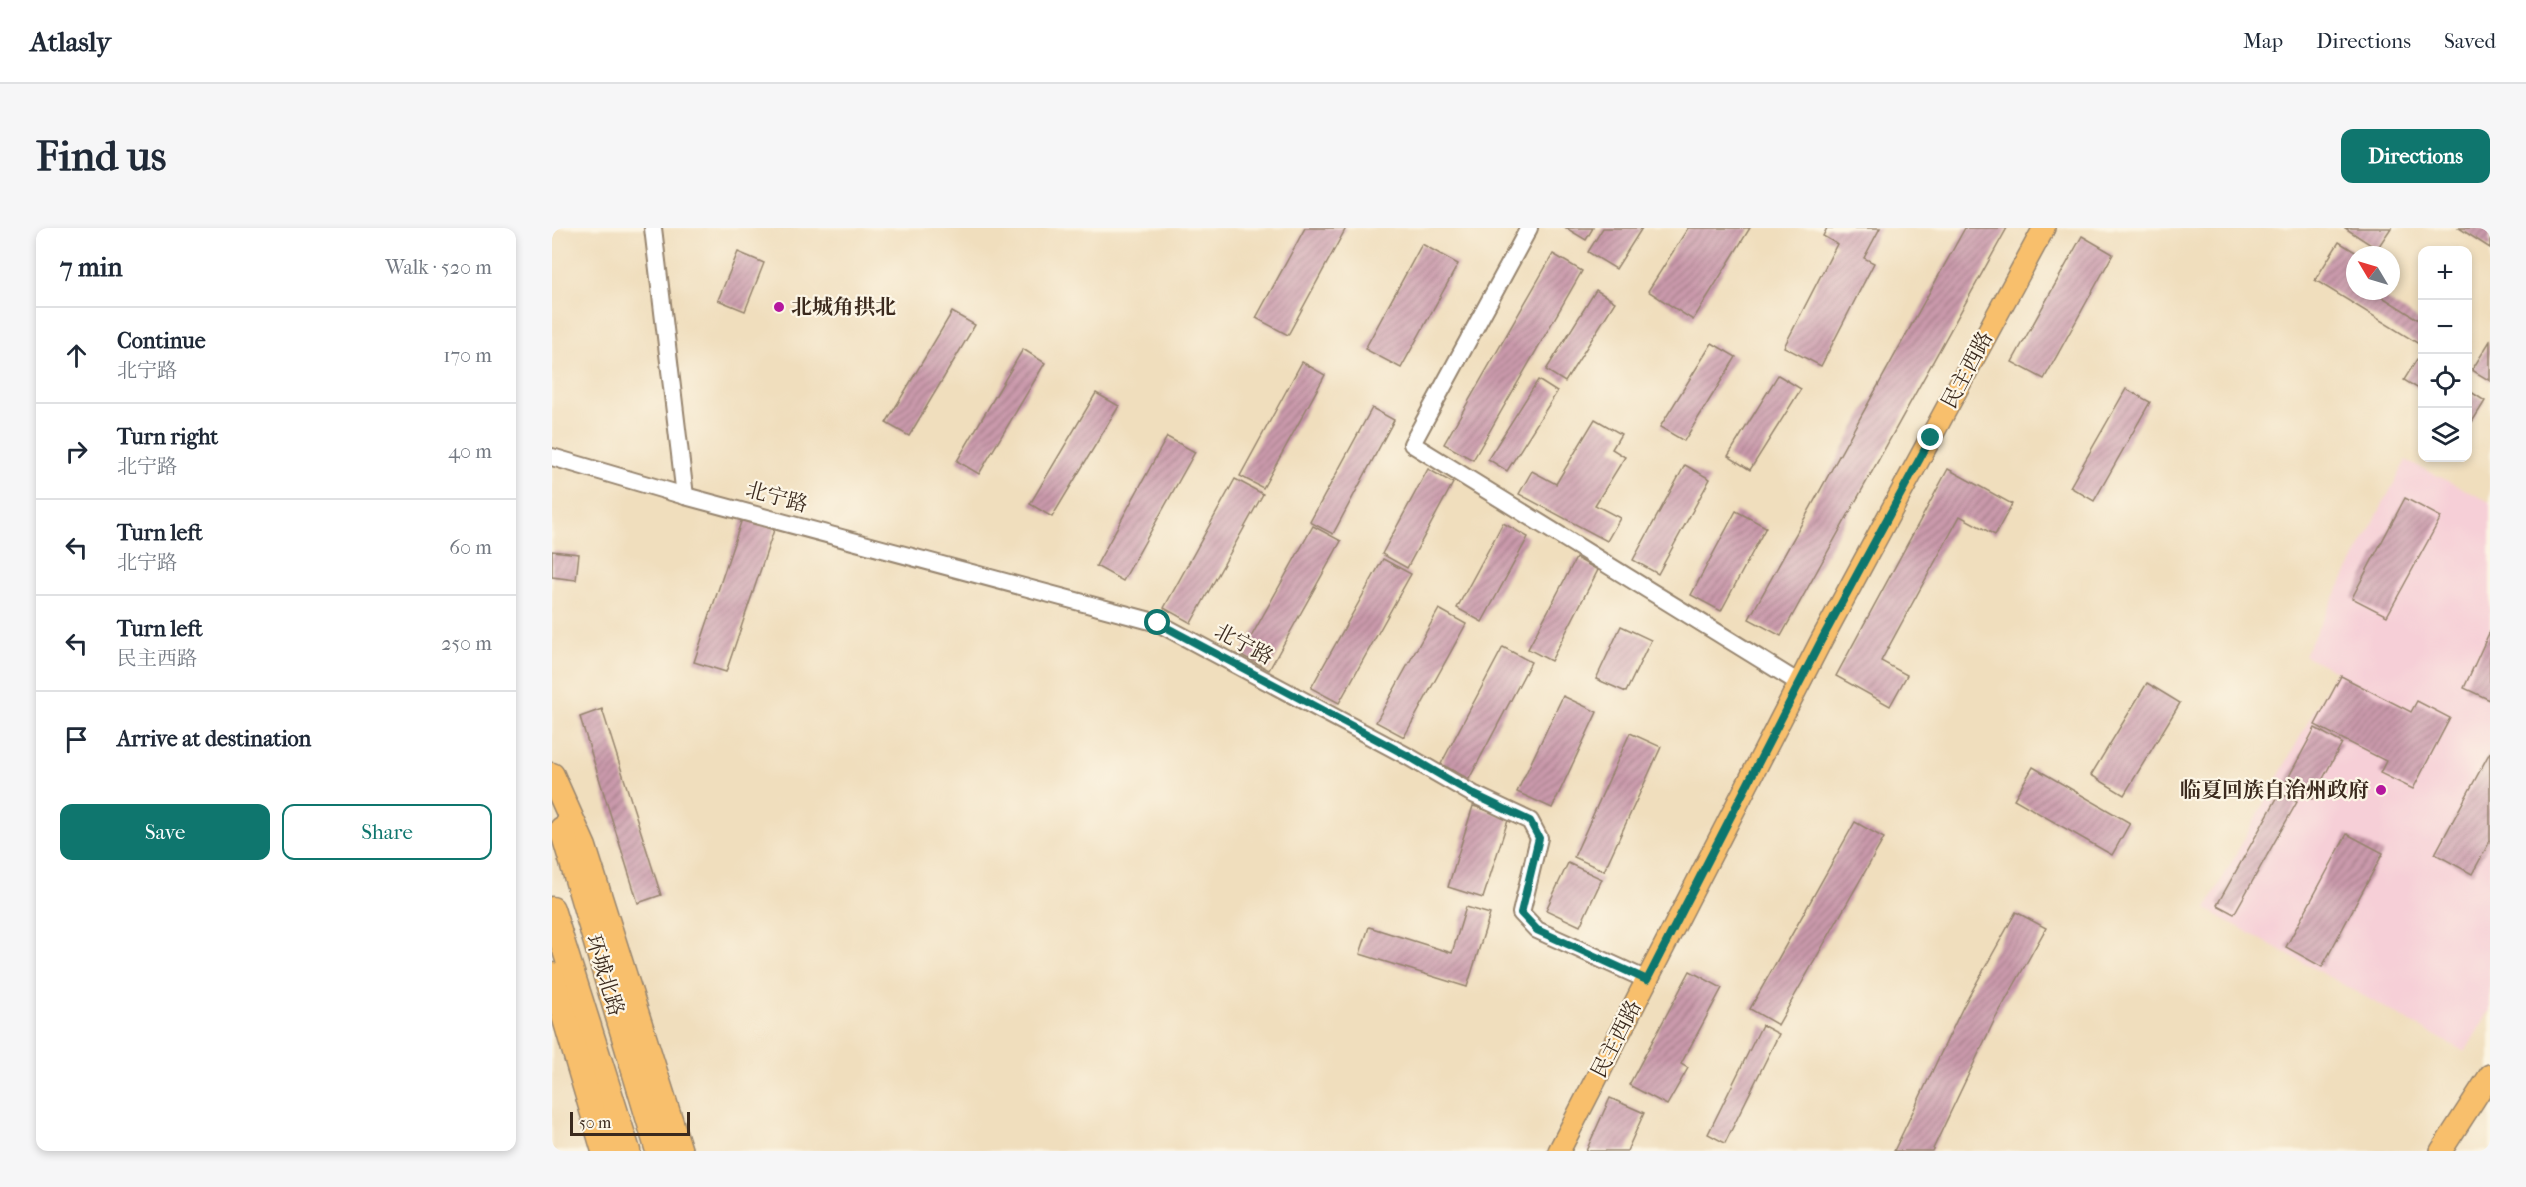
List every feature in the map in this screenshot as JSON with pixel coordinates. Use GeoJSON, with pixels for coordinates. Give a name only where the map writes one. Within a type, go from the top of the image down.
{"type":"FeatureCollection","features":[{"type":"Feature","properties":{"kind":"highway"},"geometry":{"type":"LineString","coordinates":[[552,775],[584,847],[680,1151]]}},
{"type":"Feature","properties":{"kind":"highway","name":"环城北路"},"geometry":{"type":"LineString","coordinates":[[552,798],[658,1151]]}},
{"type":"Feature","properties":{"kind":"highway","name":"环城北路"},"geometry":{"type":"LineString","coordinates":[[552,909],[628,1151]]}},
{"type":"Feature","properties":{"kind":"highway"},"geometry":{"type":"LineString","coordinates":[[552,975],[604,1151]]}},
{"type":"Feature","properties":{"kind":"main road","name":"民主西路"},"geometry":{"type":"LineString","coordinates":[[1559,1151],[1799,683],[2044,228]]}},
{"type":"Feature","properties":{"kind":"main road"},"geometry":{"type":"LineString","coordinates":[[2441,1151],[2490,1075]]}},
{"type":"Feature","properties":{"kind":"street"},"geometry":{"type":"LineString","coordinates":[[653,228],[685,496]]}},
{"type":"Feature","properties":{"kind":"street"},"geometry":{"type":"LineString","coordinates":[[1529,228],[1412,444],[1799,683]]}},
{"type":"Feature","properties":{"kind":"street","name":"北宁路"},"geometry":{"type":"LineString","coordinates":[[552,457],[685,496],[1158,623],[1410,757],[1473,794],[1530,821],[1539,838],[1521,913],[1537,930],[1647,980]]}},
{"type":"Feature","properties":{"kind":"shaded area","name":"临夏回族自治州政府"},"geometry":{"type":"Polygon","coordinates":[[[2406,460],[2490,502],[2490,1010],[2465,1052],[2206,909],[2336,671],[2304,655],[2406,460]]]}},
{"type":"Feature","properties":{"kind":"building"},"geometry":{"type":"Polygon","coordinates":[[[1305,228],[1346,228],[1288,335],[1256,318],[1305,228]]]}},
{"type":"Feature","properties":{"kind":"building"},"geometry":{"type":"Polygon","coordinates":[[[1566,228],[1593,228],[1586,240],[1566,228]]]}},
{"type":"Feature","properties":{"kind":"building"},"geometry":{"type":"Polygon","coordinates":[[[1603,228],[1642,228],[1616,269],[1588,252],[1603,228]]]}},
{"type":"Feature","properties":{"kind":"building"},"geometry":{"type":"Polygon","coordinates":[[[1688,228],[1750,228],[1693,320],[1648,291],[1688,228]]]}},
{"type":"Feature","properties":{"kind":"building"},"geometry":{"type":"Polygon","coordinates":[[[1827,228],[1880,228],[1864,258],[1874,263],[1821,366],[1784,347],[1837,244],[1823,236],[1827,228]]]}},
{"type":"Feature","properties":{"kind":"building"},"geometry":{"type":"Polygon","coordinates":[[[1965,228],[2007,228],[1781,636],[1749,619],[1965,228]]]}},
{"type":"Feature","properties":{"kind":"building"},"geometry":{"type":"Polygon","coordinates":[[[2345,228],[2391,228],[2379,246],[2372,246],[2345,228]]]}},
{"type":"Feature","properties":{"kind":"building"},"geometry":{"type":"Polygon","coordinates":[[[2459,228],[2490,228],[2490,248],[2459,228]]]}},
{"type":"Feature","properties":{"kind":"building"},"geometry":{"type":"Polygon","coordinates":[[[2082,236],[2113,254],[2044,379],[2012,362],[2082,236]]]}},
{"type":"Feature","properties":{"kind":"building"},"geometry":{"type":"Polygon","coordinates":[[[2339,242],[2346,246],[2346,299],[2315,280],[2339,242]]]}},
{"type":"Feature","properties":{"kind":"building"},"geometry":{"type":"Polygon","coordinates":[[[1422,244],[1458,264],[1401,368],[1365,349],[1422,244]]]}},
{"type":"Feature","properties":{"kind":"building"},"geometry":{"type":"Polygon","coordinates":[[[738,252],[764,263],[745,311],[718,300],[738,252]]]}},
{"type":"Feature","properties":{"kind":"building"},"geometry":{"type":"Polygon","coordinates":[[[1553,254],[1582,271],[1473,460],[1444,444],[1553,254]]]}},
{"type":"Feature","properties":{"kind":"building"},"geometry":{"type":"Polygon","coordinates":[[[1596,290],[1615,302],[1565,382],[1546,370],[1596,290]]]}},
{"type":"Feature","properties":{"kind":"building"},"geometry":{"type":"Polygon","coordinates":[[[2347,300],[2387,300],[2418,319],[2418,344],[2347,300]]]}},
{"type":"Feature","properties":{"kind":"building"},"geometry":{"type":"Polygon","coordinates":[[[952,312],[975,325],[909,436],[886,423],[952,312]]]}},
{"type":"Feature","properties":{"kind":"building"},"geometry":{"type":"Polygon","coordinates":[[[2490,341],[2490,381],[2472,370],[2490,341]]]}},
{"type":"Feature","properties":{"kind":"building"},"geometry":{"type":"Polygon","coordinates":[[[1712,343],[1736,357],[1684,441],[1660,427],[1712,343]]]}},
{"type":"Feature","properties":{"kind":"building"},"geometry":{"type":"Polygon","coordinates":[[[1023,349],[1045,363],[979,474],[957,461],[1023,349]]]}},
{"type":"Feature","properties":{"kind":"building"},"geometry":{"type":"Polygon","coordinates":[[[2417,359],[2418,389],[2404,380],[2417,359]]]}},
{"type":"Feature","properties":{"kind":"building"},"geometry":{"type":"Polygon","coordinates":[[[1302,362],[1325,375],[1263,488],[1240,476],[1302,362]]]}},
{"type":"Feature","properties":{"kind":"building"},"geometry":{"type":"Polygon","coordinates":[[[1778,375],[1801,389],[1750,470],[1728,456],[1778,375]]]}},
{"type":"Feature","properties":{"kind":"building"},"geometry":{"type":"Polygon","coordinates":[[[1538,380],[1557,392],[1507,471],[1488,459],[1538,380]]]}},
{"type":"Feature","properties":{"kind":"building"},"geometry":{"type":"Polygon","coordinates":[[[2126,389],[2150,402],[2094,501],[2070,487],[2126,389]]]}},
{"type":"Feature","properties":{"kind":"building"},"geometry":{"type":"Polygon","coordinates":[[[1096,393],[1119,406],[1052,517],[1030,504],[1096,393]]]}},
{"type":"Feature","properties":{"kind":"building"},"geometry":{"type":"Polygon","coordinates":[[[2472,393],[2485,401],[2472,422],[2472,393]]]}},
{"type":"Feature","properties":{"kind":"building"},"geometry":{"type":"Polygon","coordinates":[[[1372,408],[1394,420],[1333,534],[1310,522],[1372,408]]]}},
{"type":"Feature","properties":{"kind":"building"},"geometry":{"type":"Polygon","coordinates":[[[1595,419],[1621,434],[1612,449],[1625,457],[1595,505],[1620,518],[1607,541],[1519,494],[1532,471],[1556,484],[1595,419]]]}},
{"type":"Feature","properties":{"kind":"building"},"geometry":{"type":"Polygon","coordinates":[[[1167,437],[1195,452],[1123,581],[1096,566],[1167,437]]]}},
{"type":"Feature","properties":{"kind":"building"},"geometry":{"type":"Polygon","coordinates":[[[1685,465],[1710,479],[1658,574],[1633,560],[1685,465]]]}},
{"type":"Feature","properties":{"kind":"building"},"geometry":{"type":"Polygon","coordinates":[[[1428,469],[1453,483],[1407,568],[1382,554],[1428,469]]]}},
{"type":"Feature","properties":{"kind":"building"},"geometry":{"type":"Polygon","coordinates":[[[1948,469],[2012,504],[1995,535],[1960,516],[1881,661],[1907,675],[1890,706],[1836,676],[1948,469]]]}},
{"type":"Feature","properties":{"kind":"building"},"geometry":{"type":"Polygon","coordinates":[[[1235,479],[1263,494],[1191,623],[1164,608],[1235,479]]]}},
{"type":"Feature","properties":{"kind":"building"},"geometry":{"type":"Polygon","coordinates":[[[2405,498],[2441,517],[2387,616],[2352,598],[2405,498]]]}},
{"type":"Feature","properties":{"kind":"building"},"geometry":{"type":"Polygon","coordinates":[[[1736,511],[1766,527],[1721,611],[1691,595],[1736,511]]]}},
{"type":"Feature","properties":{"kind":"building"},"geometry":{"type":"Polygon","coordinates":[[[743,516],[775,527],[726,672],[694,662],[743,516]]]}},
{"type":"Feature","properties":{"kind":"building"},"geometry":{"type":"Polygon","coordinates":[[[1503,523],[1528,537],[1482,622],[1457,608],[1503,523]]]}},
{"type":"Feature","properties":{"kind":"building"},"geometry":{"type":"Polygon","coordinates":[[[1313,526],[1341,541],[1269,670],[1241,655],[1313,526]]]}},
{"type":"Feature","properties":{"kind":"building"},"geometry":{"type":"Polygon","coordinates":[[[552,551],[579,554],[576,580],[552,577],[552,551]]]}},
{"type":"Feature","properties":{"kind":"building"},"geometry":{"type":"Polygon","coordinates":[[[1576,558],[1598,570],[1551,661],[1528,649],[1576,558]]]}},
{"type":"Feature","properties":{"kind":"building"},"geometry":{"type":"Polygon","coordinates":[[[1383,559],[1411,574],[1339,703],[1311,688],[1383,559]]]}},
{"type":"Feature","properties":{"kind":"building"},"geometry":{"type":"Polygon","coordinates":[[[1439,609],[1466,624],[1404,737],[1376,722],[1439,609]]]}},
{"type":"Feature","properties":{"kind":"building"},"geometry":{"type":"Polygon","coordinates":[[[1621,626],[1651,640],[1626,692],[1596,679],[1621,626]]]}},
{"type":"Feature","properties":{"kind":"building"},"geometry":{"type":"Polygon","coordinates":[[[2490,631],[2490,700],[2464,688],[2490,631]]]}},
{"type":"Feature","properties":{"kind":"building"},"geometry":{"type":"Polygon","coordinates":[[[1503,647],[1531,662],[1469,779],[1441,764],[1503,647]]]}},
{"type":"Feature","properties":{"kind":"building"},"geometry":{"type":"Polygon","coordinates":[[[2341,676],[2411,712],[2417,701],[2450,718],[2413,789],[2380,773],[2386,761],[2315,725],[2341,676]]]}},
{"type":"Feature","properties":{"kind":"building"},"geometry":{"type":"Polygon","coordinates":[[[2147,683],[2180,703],[2124,795],[2091,775],[2147,683]]]}},
{"type":"Feature","properties":{"kind":"building"},"geometry":{"type":"Polygon","coordinates":[[[1563,696],[1597,712],[1552,808],[1517,792],[1563,696]]]}},
{"type":"Feature","properties":{"kind":"building"},"geometry":{"type":"Polygon","coordinates":[[[602,709],[661,895],[638,903],[580,717],[602,709]]]}},
{"type":"Feature","properties":{"kind":"building"},"geometry":{"type":"Polygon","coordinates":[[[2315,728],[2342,743],[2312,799],[2285,784],[2315,728]]]}},
{"type":"Feature","properties":{"kind":"building"},"geometry":{"type":"Polygon","coordinates":[[[1630,733],[1661,747],[1604,871],[1574,857],[1630,733]]]}},
{"type":"Feature","properties":{"kind":"building"},"geometry":{"type":"Polygon","coordinates":[[[2490,752],[2490,841],[2472,874],[2435,854],[2490,752]]]}},
{"type":"Feature","properties":{"kind":"building"},"geometry":{"type":"Polygon","coordinates":[[[2033,767],[2130,823],[2112,855],[2014,799],[2033,767]]]}},
{"type":"Feature","properties":{"kind":"building"},"geometry":{"type":"Polygon","coordinates":[[[2280,793],[2297,802],[2234,914],[2217,905],[2280,793]]]}},
{"type":"Feature","properties":{"kind":"building"},"geometry":{"type":"Polygon","coordinates":[[[1473,806],[1509,817],[1483,898],[1448,887],[1473,806]]]}},
{"type":"Feature","properties":{"kind":"building"},"geometry":{"type":"Polygon","coordinates":[[[1855,822],[1884,838],[1778,1025],[1750,1009],[1855,822]]]}},
{"type":"Feature","properties":{"kind":"building"},"geometry":{"type":"Polygon","coordinates":[[[2347,834],[2383,853],[2322,967],[2286,947],[2347,834]]]}},
{"type":"Feature","properties":{"kind":"building"},"geometry":{"type":"Polygon","coordinates":[[[1568,863],[1602,879],[1580,926],[1546,910],[1568,863]]]}},
{"type":"Feature","properties":{"kind":"building"},"geometry":{"type":"Polygon","coordinates":[[[1466,907],[1490,914],[1467,987],[1360,954],[1369,927],[1452,953],[1466,907]]]}},
{"type":"Feature","properties":{"kind":"building"},"geometry":{"type":"Polygon","coordinates":[[[2016,912],[2046,928],[1994,1021],[1932,1151],[1894,1151],[1963,1007],[2016,912]]]}},
{"type":"Feature","properties":{"kind":"building"},"geometry":{"type":"Polygon","coordinates":[[[1690,971],[1722,988],[1681,1064],[1688,1068],[1667,1105],[1629,1085],[1690,971]]]}},
{"type":"Feature","properties":{"kind":"building"},"geometry":{"type":"Polygon","coordinates":[[[1762,1025],[1779,1034],[1725,1143],[1708,1134],[1762,1025]]]}},
{"type":"Feature","properties":{"kind":"building"},"geometry":{"type":"Polygon","coordinates":[[[1610,1098],[1644,1113],[1627,1151],[1586,1151],[1610,1098]]]}},
{"type":"Feature","properties":{"kind":"place","name":"北城角拱北"},"geometry":{"type":"Point","coordinates":[779,307]}},
{"type":"Feature","properties":{"kind":"place","name":"临夏回族自治州政府"},"geometry":{"type":"Point","coordinates":[2381,790]}},
{"type":"Feature","properties":{"kind":"route"},"geometry":{"type":"LineString","coordinates":[[1158,623],[1410,757],[1473,794],[1530,821],[1539,838],[1521,913],[1537,930],[1647,980],[1822,639],[1931,438]]}}]}
